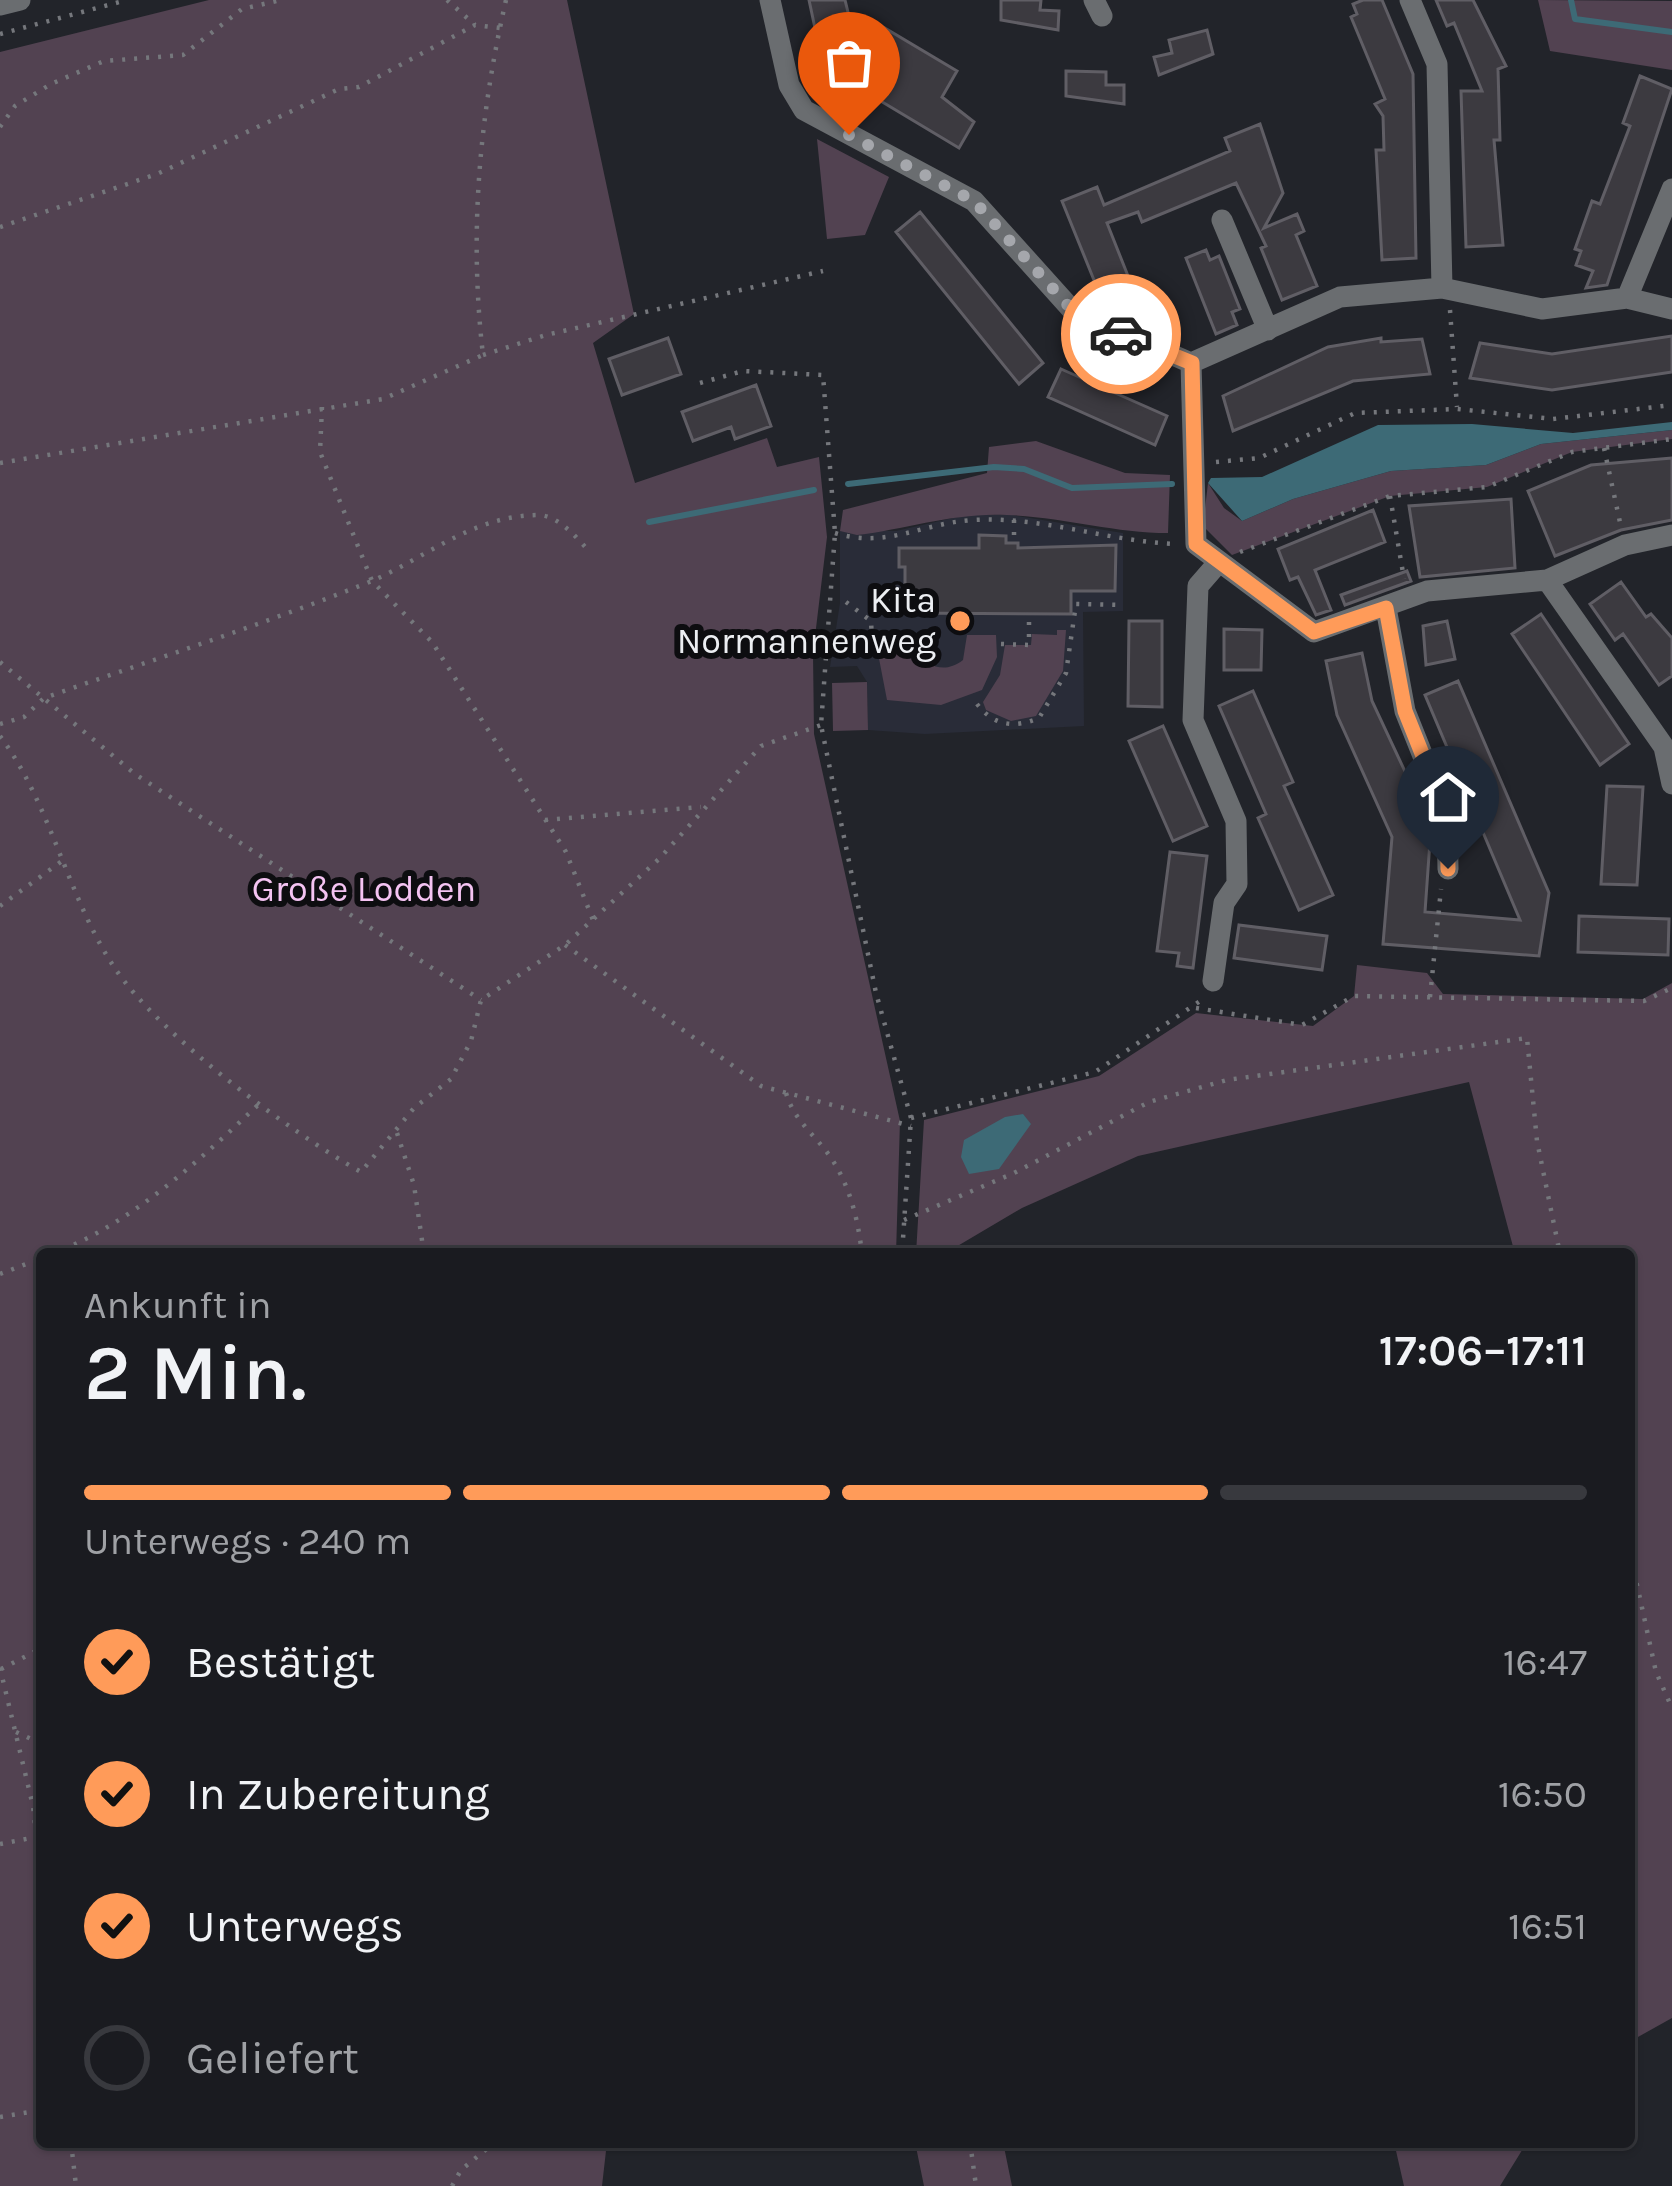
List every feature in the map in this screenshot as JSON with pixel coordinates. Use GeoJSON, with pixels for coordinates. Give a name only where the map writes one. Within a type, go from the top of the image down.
{"type":"FeatureCollection","features":[{"type":"Feature","properties":{"kind":"street"},"geometry":{"type":"LineString","coordinates":[[0,5],[20,0]]}},
{"type":"Feature","properties":{"kind":"street"},"geometry":{"type":"LineString","coordinates":[[770,0],[789,85],[804,110],[974,201],[1073,311],[1192,363],[1340,298],[1442,288],[1542,309],[1627,298],[1672,309]]}},
{"type":"Feature","properties":{"kind":"street"},"geometry":{"type":"LineString","coordinates":[[1410,0],[1437,64],[1442,288]]}},
{"type":"Feature","properties":{"kind":"street"},"geometry":{"type":"LineString","coordinates":[[1627,298],[1672,189]]}},
{"type":"Feature","properties":{"kind":"street"},"geometry":{"type":"LineString","coordinates":[[1222,220],[1268,330]]}},
{"type":"Feature","properties":{"kind":"street"},"geometry":{"type":"LineString","coordinates":[[1192,363],[1196,544],[1314,632],[1408,596],[1546,580],[1625,544],[1672,535]]}},
{"type":"Feature","properties":{"kind":"street"},"geometry":{"type":"LineString","coordinates":[[1213,981],[1224,903],[1237,884],[1236,821],[1192,720],[1198,586],[1218,563]]}},
{"type":"Feature","properties":{"kind":"street"},"geometry":{"type":"LineString","coordinates":[[1546,580],[1664,747],[1672,784]]}},
{"type":"Feature","properties":{"kind":"street"},"geometry":{"type":"LineString","coordinates":[[1386,608],[1405,711],[1447,816],[1448,869]]}},
{"type":"Feature","properties":{"kind":"path"},"geometry":{"type":"LineString","coordinates":[[0,34],[127,0]]}},
{"type":"Feature","properties":{"kind":"path"},"geometry":{"type":"LineString","coordinates":[[0,127],[15,106],[51,84],[104,61],[183,55],[242,9],[281,0]]}},
{"type":"Feature","properties":{"kind":"path"},"geometry":{"type":"LineString","coordinates":[[447,0],[475,25],[500,28]]}},
{"type":"Feature","properties":{"kind":"path"},"geometry":{"type":"LineString","coordinates":[[483,355],[473,273],[484,97],[506,0]]}},
{"type":"Feature","properties":{"kind":"path"},"geometry":{"type":"LineString","coordinates":[[0,227],[157,174],[339,89],[359,87],[475,25]]}},
{"type":"Feature","properties":{"kind":"path"},"geometry":{"type":"LineString","coordinates":[[0,464],[382,399],[483,355],[546,335],[824,271]]}},
{"type":"Feature","properties":{"kind":"path"},"geometry":{"type":"LineString","coordinates":[[1442,288],[1450,307],[1457,409]]}},
{"type":"Feature","properties":{"kind":"path"},"geometry":{"type":"LineString","coordinates":[[700,383],[743,371],[823,375],[835,533],[821,725],[876,992],[911,1122],[902,1248]]}},
{"type":"Feature","properties":{"kind":"path"},"geometry":{"type":"LineString","coordinates":[[1195,461],[1259,458],[1354,413],[1457,409],[1553,419],[1672,405]]}},
{"type":"Feature","properties":{"kind":"path"},"geometry":{"type":"LineString","coordinates":[[322,407],[320,452],[372,581],[432,642],[566,852],[592,920]]}},
{"type":"Feature","properties":{"kind":"path"},"geometry":{"type":"LineString","coordinates":[[1218,563],[1390,496],[1487,487],[1572,452],[1672,439]]}},
{"type":"Feature","properties":{"kind":"path"},"geometry":{"type":"LineString","coordinates":[[1604,448],[1625,544]]}},
{"type":"Feature","properties":{"kind":"path"},"geometry":{"type":"LineString","coordinates":[[1390,496],[1408,596]]}},
{"type":"Feature","properties":{"kind":"path"},"geometry":{"type":"LineString","coordinates":[[0,724],[24,717],[44,698],[372,581],[424,551],[508,518],[544,515],[570,530],[589,551]]}},
{"type":"Feature","properties":{"kind":"path"},"geometry":{"type":"LineString","coordinates":[[835,533],[862,542],[896,539],[968,520],[1014,520],[1126,539],[1196,544]]}},
{"type":"Feature","properties":{"kind":"path"},"geometry":{"type":"LineString","coordinates":[[1014,520],[1014,543]]}},
{"type":"Feature","properties":{"kind":"path"},"geometry":{"type":"LineString","coordinates":[[846,602],[871,621],[873,659]]}},
{"type":"Feature","properties":{"kind":"path"},"geometry":{"type":"LineString","coordinates":[[976,704],[1000,723],[1039,718],[1066,673],[1076,604],[1123,604]]}},
{"type":"Feature","properties":{"kind":"path"},"geometry":{"type":"LineString","coordinates":[[1001,644],[1030,645],[1029,619]]}},
{"type":"Feature","properties":{"kind":"path"},"geometry":{"type":"LineString","coordinates":[[0,662],[135,775],[481,1000]]}},
{"type":"Feature","properties":{"kind":"path"},"geometry":{"type":"LineString","coordinates":[[0,736],[115,969],[188,1044],[305,1141],[361,1172],[414,1108],[452,1079],[472,1041],[481,1000],[565,945],[660,858],[701,807],[761,746],[821,725]]}},
{"type":"Feature","properties":{"kind":"path"},"geometry":{"type":"LineString","coordinates":[[545,820],[701,807]]}},
{"type":"Feature","properties":{"kind":"path"},"geometry":{"type":"LineString","coordinates":[[0,906],[62,861]]}},
{"type":"Feature","properties":{"kind":"path"},"geometry":{"type":"LineString","coordinates":[[1430,997],[1439,893],[1448,869]]}},
{"type":"Feature","properties":{"kind":"path"},"geometry":{"type":"LineString","coordinates":[[565,945],[761,1086],[911,1122],[1095,1072],[1196,1008],[1213,981]]}},
{"type":"Feature","properties":{"kind":"path"},"geometry":{"type":"LineString","coordinates":[[1196,1008],[1302,1024],[1354,996],[1644,1001],[1672,988]]}},
{"type":"Feature","properties":{"kind":"path"},"geometry":{"type":"LineString","coordinates":[[904,1220],[1014,1173],[1149,1102],[1227,1080],[1527,1038],[1537,1141],[1559,1248]]}},
{"type":"Feature","properties":{"kind":"path"},"geometry":{"type":"LineString","coordinates":[[786,1094],[792,1113],[831,1158],[858,1215],[861,1248]]}},
{"type":"Feature","properties":{"kind":"path"},"geometry":{"type":"LineString","coordinates":[[67,1248],[186,1172],[260,1103]]}},
{"type":"Feature","properties":{"kind":"path"},"geometry":{"type":"LineString","coordinates":[[397,1133],[414,1186],[423,1248]]}},
{"type":"Feature","properties":{"kind":"path"},"geometry":{"type":"LineString","coordinates":[[0,1274],[36,1260]]}},
{"type":"Feature","properties":{"kind":"path"},"geometry":{"type":"LineString","coordinates":[[1635,1576],[1656,1672],[1672,1708]]}},
{"type":"Feature","properties":{"kind":"path"},"geometry":{"type":"LineString","coordinates":[[36,1651],[0,1668],[36,1832]]}},
{"type":"Feature","properties":{"kind":"path"},"geometry":{"type":"LineString","coordinates":[[16,1732],[36,1741]]}},
{"type":"Feature","properties":{"kind":"path"},"geometry":{"type":"LineString","coordinates":[[0,1844],[36,1837]]}},
{"type":"Feature","properties":{"kind":"path"},"geometry":{"type":"LineString","coordinates":[[0,2117],[36,2111]]}},
{"type":"Feature","properties":{"kind":"path"},"geometry":{"type":"LineString","coordinates":[[72,2148],[76,2186]]}},
{"type":"Feature","properties":{"kind":"path"},"geometry":{"type":"LineString","coordinates":[[452,2186],[461,2170],[488,2148]]}},
{"type":"Feature","properties":{"kind":"path"},"geometry":{"type":"LineString","coordinates":[[971,2148],[976,2186]]}},
{"type":"Feature","properties":{"kind":"shaded area","name":"Kita Normannenweg"},"geometry":{"type":"Polygon","coordinates":[[[966,515],[1012,515],[1123,533],[1123,611],[1083,612],[1084,726],[925,734],[868,730],[867,682],[857,666],[830,667],[840,603],[840,531],[896,531],[966,515]]]}},
{"type":"Feature","properties":{"kind":"green space","name":"Große Lodden"},"geometry":{"type":"Polygon","coordinates":[[[209,0],[567,0],[634,314],[593,343],[635,483],[767,438],[777,467],[819,457],[827,537],[813,653],[814,734],[900,1121],[896,1248],[36,1248],[36,2148],[606,2148],[602,2186],[0,2186],[0,52],[209,0]]]}},
{"type":"Feature","properties":{"kind":"green space"},"geometry":{"type":"Polygon","coordinates":[[[1538,0],[1672,1],[1672,70],[1550,51],[1538,0]]]}},
{"type":"Feature","properties":{"kind":"green space"},"geometry":{"type":"Polygon","coordinates":[[[817,139],[889,177],[865,235],[827,239],[817,139]]]}},
{"type":"Feature","properties":{"kind":"green space"},"geometry":{"type":"Polygon","coordinates":[[[1672,430],[1672,439],[1572,452],[1487,487],[1390,496],[1232,555],[1203,526],[1208,483],[1224,508],[1242,521],[1293,499],[1391,471],[1486,465],[1541,444],[1672,430]]]}},
{"type":"Feature","properties":{"kind":"green space"},"geometry":{"type":"Polygon","coordinates":[[[1036,441],[1125,473],[1170,475],[1168,533],[988,515],[857,535],[840,531],[843,510],[987,473],[989,447],[1036,441]]]}},
{"type":"Feature","properties":{"kind":"green space"},"geometry":{"type":"Polygon","coordinates":[[[1057,630],[1066,630],[1063,671],[1036,716],[1011,721],[986,710],[983,702],[1000,675],[1005,645],[1031,645],[1032,634],[1057,635],[1057,630]]]}},
{"type":"Feature","properties":{"kind":"green space"},"geometry":{"type":"Polygon","coordinates":[[[967,635],[996,635],[997,657],[982,690],[941,705],[887,700],[876,643],[900,646],[940,667],[963,660],[967,635]]]}},
{"type":"Feature","properties":{"kind":"green space"},"geometry":{"type":"Polygon","coordinates":[[[867,682],[868,730],[833,731],[832,683],[867,682]]]}},
{"type":"Feature","properties":{"kind":"green space"},"geometry":{"type":"Polygon","coordinates":[[[1357,965],[1427,973],[1443,994],[1643,999],[1672,983],[1672,2018],[1635,2039],[1635,1248],[1513,1248],[1469,1082],[1138,1156],[1022,1208],[954,1248],[916,1248],[924,1120],[1099,1076],[1196,1013],[1313,1026],[1354,996],[1357,965]]]}},
{"type":"Feature","properties":{"kind":"green space"},"geometry":{"type":"Polygon","coordinates":[[[916,2148],[1004,2148],[1012,2186],[924,2186],[916,2148]]]}},
{"type":"Feature","properties":{"kind":"green space"},"geometry":{"type":"Polygon","coordinates":[[[1395,2148],[1523,2148],[1500,2186],[1404,2186],[1395,2148]]]}},
{"type":"Feature","properties":{"kind":"water"},"geometry":{"type":"Polygon","coordinates":[[[1672,422],[1672,430],[1541,444],[1486,465],[1391,471],[1293,499],[1242,521],[1208,483],[1211,478],[1262,477],[1378,425],[1472,424],[1573,433],[1672,422]]]}},
{"type":"Feature","properties":{"kind":"water"},"geometry":{"type":"Polygon","coordinates":[[[1023,1114],[1031,1124],[999,1169],[969,1174],[961,1157],[964,1140],[1005,1117],[1023,1114]]]}},
{"type":"Feature","properties":{"kind":"building"},"geometry":{"type":"Polygon","coordinates":[[[809,0],[845,0],[859,57],[891,45],[883,27],[957,71],[942,97],[974,122],[959,148],[864,91],[876,71],[825,75],[809,0]]]}},
{"type":"Feature","properties":{"kind":"building"},"geometry":{"type":"Polygon","coordinates":[[[1001,0],[1041,0],[1040,10],[1059,11],[1058,30],[1001,20],[1001,0]]]}},
{"type":"Feature","properties":{"kind":"building"},"geometry":{"type":"Polygon","coordinates":[[[1382,0],[1413,74],[1416,258],[1382,260],[1376,150],[1384,150],[1383,116],[1375,104],[1385,99],[1351,17],[1357,14],[1353,4],[1382,0]]]}},
{"type":"Feature","properties":{"kind":"building"},"geometry":{"type":"Polygon","coordinates":[[[1436,0],[1473,0],[1506,66],[1498,69],[1500,140],[1494,140],[1503,245],[1466,247],[1461,91],[1482,91],[1454,23],[1447,26],[1436,0]]]}},
{"type":"Feature","properties":{"kind":"building"},"geometry":{"type":"Polygon","coordinates":[[[1207,30],[1213,54],[1159,75],[1154,57],[1172,53],[1169,40],[1207,30]]]}},
{"type":"Feature","properties":{"kind":"building"},"geometry":{"type":"Polygon","coordinates":[[[1066,71],[1106,72],[1106,85],[1124,85],[1124,104],[1066,96],[1066,71]]]}},
{"type":"Feature","properties":{"kind":"building"},"geometry":{"type":"Polygon","coordinates":[[[1640,76],[1672,89],[1607,285],[1586,288],[1593,271],[1576,265],[1581,251],[1575,249],[1592,201],[1600,204],[1630,126],[1623,123],[1640,76]]]}},
{"type":"Feature","properties":{"kind":"building"},"geometry":{"type":"Polygon","coordinates":[[[1260,124],[1283,193],[1264,228],[1297,214],[1304,231],[1296,235],[1317,286],[1282,300],[1261,248],[1266,246],[1236,183],[1142,222],[1138,212],[1107,223],[1128,276],[1098,290],[1062,201],[1097,187],[1104,205],[1230,151],[1225,138],[1260,124]]]}},
{"type":"Feature","properties":{"kind":"building"},"geometry":{"type":"Polygon","coordinates":[[[920,212],[1043,363],[1019,384],[896,232],[920,212]]]}},
{"type":"Feature","properties":{"kind":"building"},"geometry":{"type":"Polygon","coordinates":[[[1206,250],[1210,260],[1219,256],[1240,309],[1232,312],[1237,325],[1216,334],[1186,258],[1206,250]]]}},
{"type":"Feature","properties":{"kind":"building"},"geometry":{"type":"Polygon","coordinates":[[[1672,336],[1672,372],[1552,390],[1470,378],[1480,343],[1552,354],[1672,336]]]}},
{"type":"Feature","properties":{"kind":"building"},"geometry":{"type":"Polygon","coordinates":[[[668,338],[681,374],[622,395],[609,359],[668,338]]]}},
{"type":"Feature","properties":{"kind":"building"},"geometry":{"type":"Polygon","coordinates":[[[1381,338],[1381,342],[1422,339],[1430,374],[1353,381],[1233,431],[1223,396],[1328,347],[1381,338]]]}},
{"type":"Feature","properties":{"kind":"building"},"geometry":{"type":"Polygon","coordinates":[[[1061,369],[1167,416],[1155,445],[1048,397],[1061,369]]]}},
{"type":"Feature","properties":{"kind":"building"},"geometry":{"type":"Polygon","coordinates":[[[756,385],[771,426],[735,439],[731,427],[693,441],[682,412],[756,385]]]}},
{"type":"Feature","properties":{"kind":"building"},"geometry":{"type":"Polygon","coordinates":[[[1672,458],[1672,520],[1621,530],[1555,556],[1528,491],[1591,465],[1672,458]]]}},
{"type":"Feature","properties":{"kind":"building"},"geometry":{"type":"Polygon","coordinates":[[[1511,499],[1515,568],[1420,577],[1409,506],[1511,499]]]}},
{"type":"Feature","properties":{"kind":"building"},"geometry":{"type":"Polygon","coordinates":[[[1373,510],[1385,542],[1315,570],[1331,610],[1316,615],[1298,577],[1290,580],[1278,549],[1373,510]]]}},
{"type":"Feature","properties":{"kind":"building","name":"Kita Normannenweg"},"geometry":{"type":"Polygon","coordinates":[[[979,535],[1006,536],[1006,543],[1018,543],[1018,548],[1116,545],[1115,591],[1071,591],[1071,614],[905,613],[905,567],[899,567],[899,548],[979,548],[979,535]]]}},
{"type":"Feature","properties":{"kind":"building"},"geometry":{"type":"Polygon","coordinates":[[[1407,571],[1411,581],[1345,605],[1341,595],[1407,571]]]}},
{"type":"Feature","properties":{"kind":"building"},"geometry":{"type":"Polygon","coordinates":[[[1621,582],[1646,617],[1651,614],[1672,638],[1672,676],[1659,685],[1623,634],[1615,640],[1590,604],[1621,582]]]}},
{"type":"Feature","properties":{"kind":"building"},"geometry":{"type":"Polygon","coordinates":[[[1541,614],[1629,744],[1600,765],[1512,634],[1541,614]]]}},
{"type":"Feature","properties":{"kind":"building"},"geometry":{"type":"Polygon","coordinates":[[[1129,621],[1162,621],[1162,707],[1128,706],[1129,621]]]}},
{"type":"Feature","properties":{"kind":"building"},"geometry":{"type":"Polygon","coordinates":[[[1447,621],[1455,659],[1426,665],[1423,626],[1447,621]]]}},
{"type":"Feature","properties":{"kind":"building"},"geometry":{"type":"Polygon","coordinates":[[[1224,629],[1262,630],[1261,670],[1224,670],[1224,629]]]}},
{"type":"Feature","properties":{"kind":"building"},"geometry":{"type":"Polygon","coordinates":[[[1362,653],[1372,701],[1431,827],[1425,912],[1520,920],[1425,695],[1458,681],[1549,893],[1539,956],[1383,944],[1392,837],[1337,715],[1326,661],[1362,653]]]}},
{"type":"Feature","properties":{"kind":"building"},"geometry":{"type":"Polygon","coordinates":[[[1253,691],[1293,782],[1284,786],[1333,895],[1299,910],[1258,818],[1266,814],[1219,706],[1253,691]]]}},
{"type":"Feature","properties":{"kind":"building"},"geometry":{"type":"Polygon","coordinates":[[[1163,726],[1207,826],[1173,841],[1129,741],[1163,726]]]}},
{"type":"Feature","properties":{"kind":"building"},"geometry":{"type":"Polygon","coordinates":[[[1607,786],[1643,787],[1637,885],[1601,884],[1607,786]]]}},
{"type":"Feature","properties":{"kind":"building"},"geometry":{"type":"Polygon","coordinates":[[[1170,852],[1207,856],[1193,968],[1177,966],[1179,953],[1157,951],[1170,852]]]}},
{"type":"Feature","properties":{"kind":"building"},"geometry":{"type":"Polygon","coordinates":[[[1579,916],[1669,919],[1668,955],[1578,952],[1579,916]]]}},
{"type":"Feature","properties":{"kind":"building"},"geometry":{"type":"Polygon","coordinates":[[[1239,925],[1327,936],[1322,970],[1234,958],[1239,925]]]}},
{"type":"Feature","properties":{"kind":"waterway"},"geometry":{"type":"LineString","coordinates":[[1571,0],[1575,19],[1672,32]]}},
{"type":"Feature","properties":{"kind":"waterway"},"geometry":{"type":"LineString","coordinates":[[848,484],[994,467],[1024,469],[1072,488],[1172,484]]}},
{"type":"Feature","properties":{"kind":"waterway"},"geometry":{"type":"LineString","coordinates":[[649,522],[814,490]]}},
{"type":"Feature","properties":{"kind":"way so far"},"geometry":{"type":"LineString","coordinates":[[849,135],[974,201],[1073,311],[1121,334]]}},
{"type":"Feature","properties":{"kind":"place","name":"Kita Normannenweg"},"geometry":{"type":"Point","coordinates":[960,621]}},
{"type":"Feature","properties":{"kind":"route"},"geometry":{"type":"LineString","coordinates":[[1121,334],[1192,363],[1196,544],[1314,632],[1386,608],[1405,711],[1447,816],[1448,869]]}}]}
